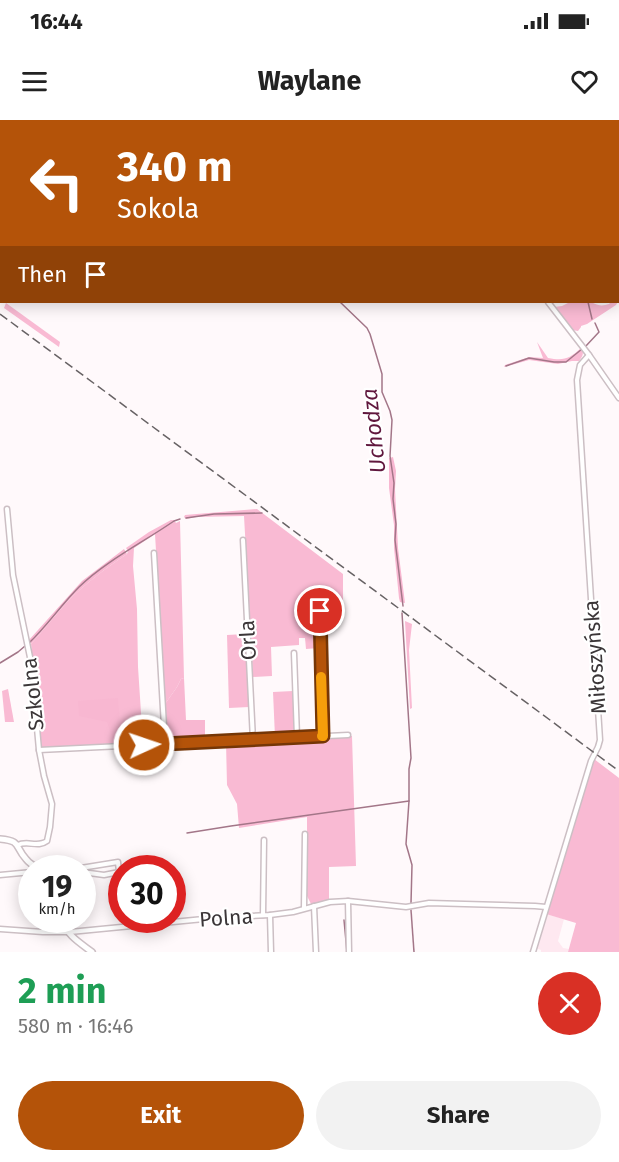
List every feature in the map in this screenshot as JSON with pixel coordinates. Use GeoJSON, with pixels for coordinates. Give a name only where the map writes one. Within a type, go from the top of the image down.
{"type":"FeatureCollection","features":[{"type":"Feature","properties":{"kind":"street"},"geometry":{"type":"LineString","coordinates":[[549,303],[619,398]]}},
{"type":"Feature","properties":{"kind":"street","name":"Miłoszyńska"},"geometry":{"type":"LineString","coordinates":[[533,952],[591,761],[600,740],[577,380],[580,365],[589,355]]}},
{"type":"Feature","properties":{"kind":"street","name":"Szkolna"},"geometry":{"type":"LineString","coordinates":[[7,509],[13,575],[31,662],[39,750],[52,804],[49,839],[42,844],[22,843],[18,845]]}},
{"type":"Feature","properties":{"kind":"street","name":"Orla"},"geometry":{"type":"LineString","coordinates":[[243,540],[253,740]]}},
{"type":"Feature","properties":{"kind":"street"},"geometry":{"type":"LineString","coordinates":[[154,553],[165,744]]}},
{"type":"Feature","properties":{"kind":"street"},"geometry":{"type":"LineString","coordinates":[[320,611],[323,736]]}},
{"type":"Feature","properties":{"kind":"street"},"geometry":{"type":"LineString","coordinates":[[294,653],[297,737]]}},
{"type":"Feature","properties":{"kind":"street"},"geometry":{"type":"LineString","coordinates":[[39,750],[348,735]]}},
{"type":"Feature","properties":{"kind":"street"},"geometry":{"type":"LineString","coordinates":[[304,909],[305,834]]}},
{"type":"Feature","properties":{"kind":"street"},"geometry":{"type":"LineString","coordinates":[[0,839],[11,840],[18,845],[23,855]]}},
{"type":"Feature","properties":{"kind":"street"},"geometry":{"type":"LineString","coordinates":[[263,915],[264,840]]}},
{"type":"Feature","properties":{"kind":"street"},"geometry":{"type":"LineString","coordinates":[[118,862],[119,872],[104,875],[82,870],[118,862]]}},
{"type":"Feature","properties":{"kind":"street"},"geometry":{"type":"LineString","coordinates":[[0,875],[18,873]]}},
{"type":"Feature","properties":{"kind":"street"},"geometry":{"type":"LineString","coordinates":[[348,901],[349,952]]}},
{"type":"Feature","properties":{"kind":"street","name":"Polna"},"geometry":{"type":"LineString","coordinates":[[96,930],[214,918],[270,915],[330,902],[348,901],[406,907],[429,903],[546,907]]}},
{"type":"Feature","properties":{"kind":"street"},"geometry":{"type":"LineString","coordinates":[[314,906],[316,952]]}},
{"type":"Feature","properties":{"kind":"street"},"geometry":{"type":"LineString","coordinates":[[270,915],[271,952]]}},
{"type":"Feature","properties":{"kind":"street","name":"Polna"},"geometry":{"type":"LineString","coordinates":[[0,929],[18,930]]}},
{"type":"Feature","properties":{"kind":"street"},"geometry":{"type":"LineString","coordinates":[[68,933],[92,952]]}},
{"type":"Feature","properties":{"kind":"shaded area"},"geometry":{"type":"Polygon","coordinates":[[[6,303],[60,342],[59,347],[4,308],[6,303]]]}},
{"type":"Feature","properties":{"kind":"shaded area"},"geometry":{"type":"Polygon","coordinates":[[[568,303],[617,303],[581,326],[578,331],[572,330],[554,307],[568,303]]]}},
{"type":"Feature","properties":{"kind":"shaded area"},"geometry":{"type":"Polygon","coordinates":[[[537,342],[548,358],[566,358],[581,348],[583,355],[579,361],[558,364],[529,360],[504,367],[529,357],[543,358],[537,342]]]}},
{"type":"Feature","properties":{"kind":"shaded area"},"geometry":{"type":"Polygon","coordinates":[[[393,457],[396,471],[398,548],[405,603],[400,602],[399,598],[389,488],[389,458],[393,457]]]}},
{"type":"Feature","properties":{"kind":"shaded area"},"geometry":{"type":"Polygon","coordinates":[[[257,509],[343,574],[343,609],[319,611],[319,648],[306,649],[305,638],[299,638],[299,645],[271,647],[272,676],[253,677],[244,516],[186,519],[184,517],[185,515],[257,509]]]}},
{"type":"Feature","properties":{"kind":"shaded area"},"geometry":{"type":"Polygon","coordinates":[[[171,520],[176,523],[180,521],[184,678],[181,679],[165,704],[155,534],[134,548],[133,566],[143,743],[41,748],[31,644],[75,594],[127,554],[126,548],[171,520]]]}},
{"type":"Feature","properties":{"kind":"shaded area"},"geometry":{"type":"Polygon","coordinates":[[[124,549],[127,554],[75,594],[31,644],[29,640],[82,581],[124,549]]]}},
{"type":"Feature","properties":{"kind":"shaded area"},"geometry":{"type":"Polygon","coordinates":[[[405,621],[412,624],[409,650],[412,708],[410,709],[405,621]]]}},
{"type":"Feature","properties":{"kind":"shaded area"},"geometry":{"type":"Polygon","coordinates":[[[245,634],[249,707],[229,708],[227,635],[245,634]]]}},
{"type":"Feature","properties":{"kind":"shaded area"},"geometry":{"type":"Polygon","coordinates":[[[184,678],[186,720],[205,720],[205,740],[167,741],[165,704],[181,679],[184,678]]]}},
{"type":"Feature","properties":{"kind":"shaded area"},"geometry":{"type":"Polygon","coordinates":[[[8,689],[14,722],[5,722],[2,691],[8,689]]]}},
{"type":"Feature","properties":{"kind":"shaded area"},"geometry":{"type":"Polygon","coordinates":[[[293,691],[295,732],[292,736],[275,737],[273,692],[293,691]]]}},
{"type":"Feature","properties":{"kind":"shaded area"},"geometry":{"type":"Polygon","coordinates":[[[118,698],[121,743],[114,743],[107,722],[79,716],[78,701],[118,698]]]}},
{"type":"Feature","properties":{"kind":"shaded area"},"geometry":{"type":"Polygon","coordinates":[[[352,736],[356,866],[329,867],[329,901],[311,904],[307,896],[307,817],[239,828],[237,804],[227,785],[226,742],[352,736]]]}},
{"type":"Feature","properties":{"kind":"shaded area"},"geometry":{"type":"Polygon","coordinates":[[[594,759],[619,778],[619,952],[568,952],[576,923],[546,914],[594,759]]]}},
{"type":"Feature","properties":{"kind":"shaded area"},"geometry":{"type":"Polygon","coordinates":[[[546,914],[564,919],[558,941],[563,948],[569,949],[568,952],[541,952],[536,948],[546,914]]]}},
{"type":"Feature","properties":{"kind":"waterway","name":"Uchodza"},"geometry":{"type":"LineString","coordinates":[[341,303],[367,328],[370,334],[382,374],[382,392],[392,420],[390,456],[394,483],[395,540],[403,606]]}},
{"type":"Feature","properties":{"kind":"waterway"},"geometry":{"type":"LineString","coordinates":[[588,303],[592,319]]}},
{"type":"Feature","properties":{"kind":"waterway"},"geometry":{"type":"LineString","coordinates":[[585,347],[599,332],[595,323]]}},
{"type":"Feature","properties":{"kind":"waterway"},"geometry":{"type":"LineString","coordinates":[[506,366],[529,358],[566,362],[582,349]]}},
{"type":"Feature","properties":{"kind":"waterway"},"geometry":{"type":"LineString","coordinates":[[186,518],[214,514],[262,513]]}},
{"type":"Feature","properties":{"kind":"waterway"},"geometry":{"type":"LineString","coordinates":[[29,643],[72,594],[90,578],[125,552],[180,519]]}},
{"type":"Feature","properties":{"kind":"waterway","name":"Uchodza"},"geometry":{"type":"LineString","coordinates":[[402,613],[411,758],[406,844],[412,865],[411,903]]}},
{"type":"Feature","properties":{"kind":"waterway"},"geometry":{"type":"LineString","coordinates":[[0,663],[25,646]]}},
{"type":"Feature","properties":{"kind":"waterway"},"geometry":{"type":"LineString","coordinates":[[187,833],[409,801]]}},
{"type":"Feature","properties":{"kind":"waterway","name":"Uchodza"},"geometry":{"type":"LineString","coordinates":[[411,910],[414,952]]}},
{"type":"Feature","properties":{"kind":"waterway"},"geometry":{"type":"LineString","coordinates":[[344,920],[347,952]]}},
{"type":"Feature","properties":{"kind":"railway"},"geometry":{"type":"LineString","coordinates":[[0,314],[619,771]]}},
{"type":"Feature","properties":{"kind":"slow traffic"},"geometry":{"type":"LineString","coordinates":[[321,677],[322,736]]}},
{"type":"Feature","properties":{"kind":"route"},"geometry":{"type":"LineString","coordinates":[[144,745],[323,736],[320,611]]}}]}
